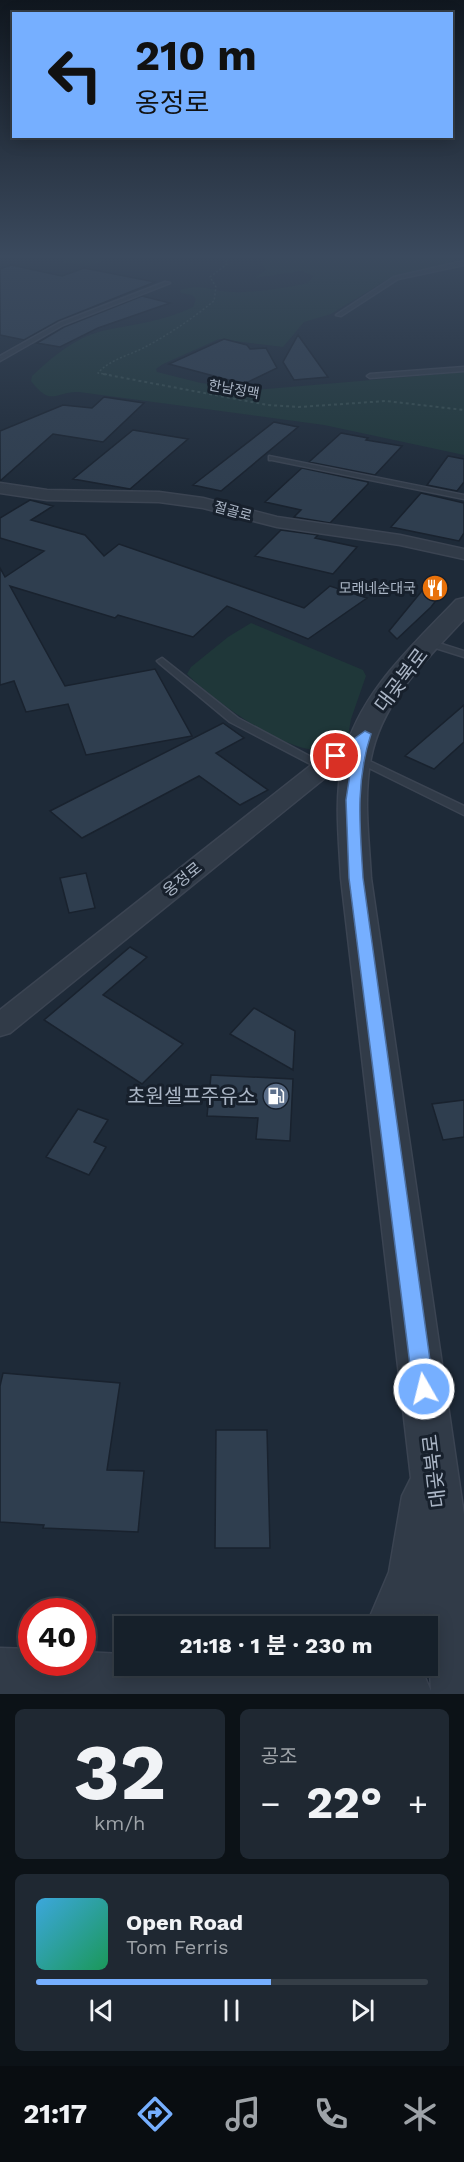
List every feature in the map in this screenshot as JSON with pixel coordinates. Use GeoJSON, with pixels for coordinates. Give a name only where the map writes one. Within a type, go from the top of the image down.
{"type":"FeatureCollection","features":[{"type":"Feature","properties":{"kind":"street","name":"절골로"},"geometry":{"type":"LineString","coordinates":[[0,488],[47,495],[159,497],[203,503],[277,522],[400,540],[464,554]]}},
{"type":"Feature","properties":{"kind":"street","name":"대곶북로"},"geometry":{"type":"LineString","coordinates":[[459,1694],[433,1460],[356,878],[348,753],[380,703],[464,604]]}},
{"type":"Feature","properties":{"kind":"street","name":"옹정로"},"geometry":{"type":"LineString","coordinates":[[0,1025],[348,753]]}},
{"type":"Feature","properties":{"kind":"street"},"geometry":{"type":"LineString","coordinates":[[396,1616],[414,1574],[433,1460]]}},
{"type":"Feature","properties":{"kind":"street"},"geometry":{"type":"LineString","coordinates":[[0,1674],[271,1691],[405,1694]]}},
{"type":"Feature","properties":{"kind":"street"},"geometry":{"type":"LineString","coordinates":[[271,1691],[315,1676]]}},
{"type":"Feature","properties":{"kind":"lane"},"geometry":{"type":"LineString","coordinates":[[0,359],[42,335]]}},
{"type":"Feature","properties":{"kind":"lane"},"geometry":{"type":"LineString","coordinates":[[370,376],[464,369]]}},
{"type":"Feature","properties":{"kind":"lane"},"geometry":{"type":"LineString","coordinates":[[272,458],[464,497]]}},
{"type":"Feature","properties":{"kind":"lane"},"geometry":{"type":"LineString","coordinates":[[429,643],[464,654]]}},
{"type":"Feature","properties":{"kind":"lane"},"geometry":{"type":"LineString","coordinates":[[162,661],[234,720],[348,753],[464,811]]}},
{"type":"Feature","properties":{"kind":"path","name":"한남정맥"},"geometry":{"type":"LineString","coordinates":[[166,335],[146,347],[104,366],[98,373],[268,405],[299,407],[387,401],[464,410]]}},
{"type":"Feature","properties":{"kind":"green space"},"geometry":{"type":"Polygon","coordinates":[[[89,335],[293,335],[283,347],[219,339],[156,369],[157,372],[201,383],[255,390],[464,372],[464,455],[324,425],[79,392],[54,396],[44,394],[31,381],[32,376],[64,349],[89,335]]]}},
{"type":"Feature","properties":{"kind":"green space"},"geometry":{"type":"Polygon","coordinates":[[[251,623],[363,670],[366,676],[351,719],[348,736],[323,750],[303,748],[286,742],[248,722],[213,697],[187,674],[191,667],[228,637],[251,623]]]}},
{"type":"Feature","properties":{"kind":"building"},"geometry":{"type":"Polygon","coordinates":[[[0,335],[33,335],[24,340],[0,335]]]}},
{"type":"Feature","properties":{"kind":"building"},"geometry":{"type":"Polygon","coordinates":[[[50,335],[84,335],[60,347],[37,343],[50,335]]]}},
{"type":"Feature","properties":{"kind":"building"},"geometry":{"type":"Polygon","coordinates":[[[298,335],[328,377],[294,380],[283,362],[298,335]]]}},
{"type":"Feature","properties":{"kind":"building"},"geometry":{"type":"Polygon","coordinates":[[[224,339],[247,345],[250,349],[266,348],[277,368],[244,384],[169,364],[224,339]]]}},
{"type":"Feature","properties":{"kind":"building"},"geometry":{"type":"Polygon","coordinates":[[[104,397],[144,403],[103,442],[53,434],[0,481],[0,431],[63,405],[92,408],[104,397]]]}},
{"type":"Feature","properties":{"kind":"building"},"geometry":{"type":"Polygon","coordinates":[[[274,422],[298,427],[221,491],[193,485],[274,422]]]}},
{"type":"Feature","properties":{"kind":"building"},"geometry":{"type":"Polygon","coordinates":[[[133,430],[188,439],[130,489],[73,479],[133,430]]]}},
{"type":"Feature","properties":{"kind":"building"},"geometry":{"type":"Polygon","coordinates":[[[341,433],[402,446],[375,475],[309,462],[341,433]]]}},
{"type":"Feature","properties":{"kind":"building"},"geometry":{"type":"Polygon","coordinates":[[[448,456],[464,459],[464,482],[457,491],[427,485],[448,456]]]}},
{"type":"Feature","properties":{"kind":"building"},"geometry":{"type":"Polygon","coordinates":[[[302,468],[368,482],[368,484],[330,523],[294,517],[301,510],[265,502],[302,468]]]}},
{"type":"Feature","properties":{"kind":"building"},"geometry":{"type":"Polygon","coordinates":[[[421,493],[464,503],[464,533],[459,541],[391,527],[421,493]]]}},
{"type":"Feature","properties":{"kind":"building"},"geometry":{"type":"Polygon","coordinates":[[[30,500],[53,506],[31,520],[85,535],[104,556],[119,544],[304,608],[330,586],[367,598],[308,639],[227,606],[193,637],[118,615],[115,618],[10,586],[65,686],[155,669],[192,736],[86,755],[68,704],[26,712],[14,681],[0,685],[0,568],[5,577],[44,551],[0,538],[0,518],[30,500]]]}},
{"type":"Feature","properties":{"kind":"building"},"geometry":{"type":"Polygon","coordinates":[[[281,530],[318,535],[315,538],[357,547],[333,574],[255,556],[281,530]]]}},
{"type":"Feature","properties":{"kind":"building"},"geometry":{"type":"Polygon","coordinates":[[[430,581],[448,585],[431,607],[397,639],[389,631],[430,581]]]}},
{"type":"Feature","properties":{"kind":"building"},"geometry":{"type":"Polygon","coordinates":[[[464,705],[464,742],[434,769],[405,756],[464,705]]]}},
{"type":"Feature","properties":{"kind":"building"},"geometry":{"type":"Polygon","coordinates":[[[223,723],[244,738],[216,753],[268,790],[240,805],[199,776],[82,838],[50,811],[223,723]]]}},
{"type":"Feature","properties":{"kind":"building"},"geometry":{"type":"Polygon","coordinates":[[[86,873],[95,908],[69,913],[60,878],[86,873]]]}},
{"type":"Feature","properties":{"kind":"building"},"geometry":{"type":"Polygon","coordinates":[[[130,947],[147,957],[103,995],[183,1044],[142,1084],[44,1020],[130,947]]]}},
{"type":"Feature","properties":{"kind":"building"},"geometry":{"type":"Polygon","coordinates":[[[254,1008],[295,1031],[293,1070],[230,1034],[254,1008]]]}},
{"type":"Feature","properties":{"kind":"building"},"geometry":{"type":"Polygon","coordinates":[[[211,1075],[293,1079],[290,1141],[256,1139],[258,1118],[207,1116],[211,1075]]]}},
{"type":"Feature","properties":{"kind":"building"},"geometry":{"type":"Polygon","coordinates":[[[464,1100],[464,1137],[443,1140],[432,1104],[464,1100]]]}},
{"type":"Feature","properties":{"kind":"building"},"geometry":{"type":"Polygon","coordinates":[[[78,1109],[108,1120],[94,1142],[106,1147],[89,1175],[46,1157],[78,1109]]]}},
{"type":"Feature","properties":{"kind":"building"},"geometry":{"type":"Polygon","coordinates":[[[3,1373],[120,1383],[107,1470],[144,1471],[138,1532],[43,1528],[44,1525],[0,1522],[0,1386],[3,1373]]]}},
{"type":"Feature","properties":{"kind":"building"},"geometry":{"type":"Polygon","coordinates":[[[216,1430],[267,1430],[270,1548],[215,1548],[216,1430]]]}},
{"type":"Feature","properties":{"kind":"place","name":"모래네순대국"},"geometry":{"type":"Point","coordinates":[435,588]}},
{"type":"Feature","properties":{"kind":"place","name":"초원셀프주유소"},"geometry":{"type":"Point","coordinates":[276,1096]}},
{"type":"Feature","properties":{"kind":"route"},"geometry":{"type":"LineString","coordinates":[[336,756],[365,734],[357,758],[352,800],[356,878],[424,1389]]}}]}
